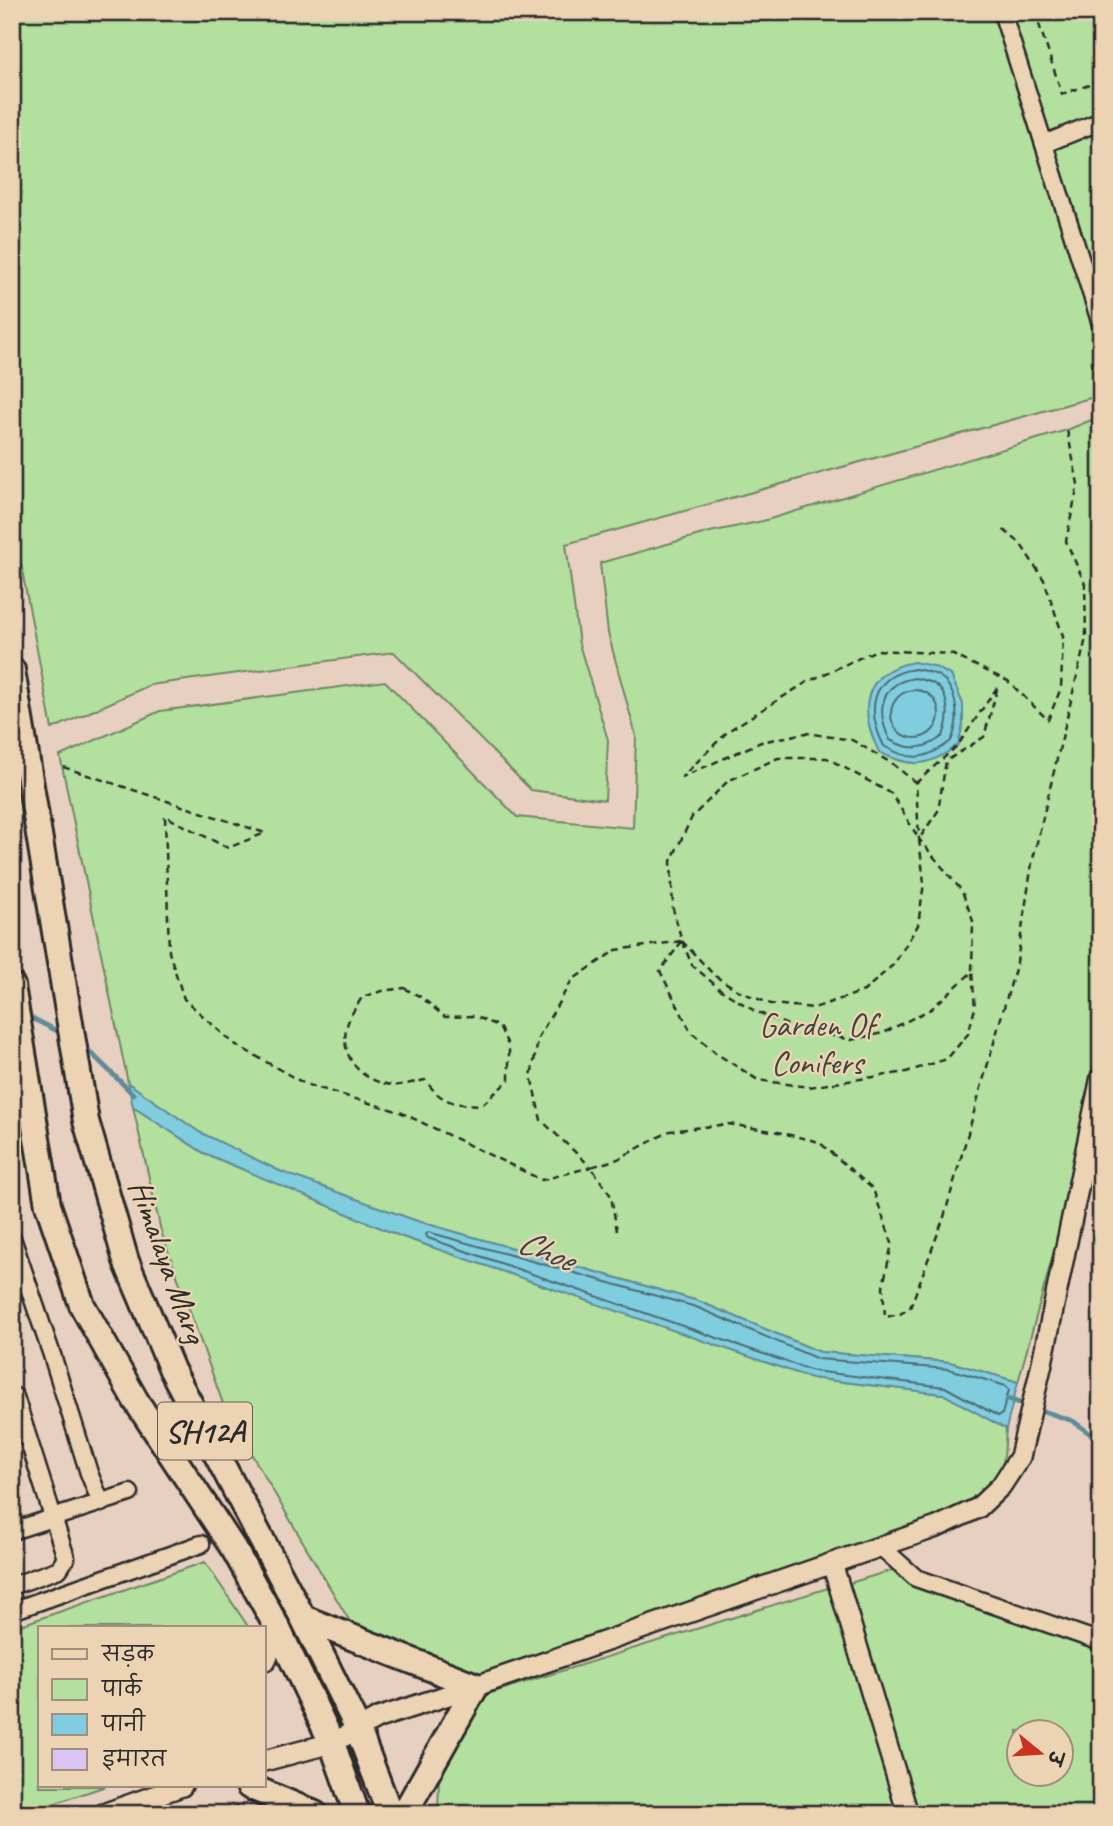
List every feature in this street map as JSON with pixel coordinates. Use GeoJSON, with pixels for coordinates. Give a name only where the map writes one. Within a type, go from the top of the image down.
{"type":"FeatureCollection","features":[{"type":"Feature","properties":{"kind":"main road","name":"Himalaya Marg"},"geometry":{"type":"LineString","coordinates":[[14,678],[86,1121],[126,1261],[172,1370],[303,1618],[357,1727],[390,1814]]}},
{"type":"Feature","properties":{"kind":"main road","name":"SH12A"},"geometry":{"type":"LineString","coordinates":[[12,986],[48,1205],[82,1305],[136,1401],[235,1551],[277,1627],[332,1743],[357,1814]]}},
{"type":"Feature","properties":{"kind":"main road"},"geometry":{"type":"LineString","coordinates":[[303,1618],[477,1686],[404,1814]]}},
{"type":"Feature","properties":{"kind":"main road"},"geometry":{"type":"LineString","coordinates":[[266,1653],[277,1627]]}},
{"type":"Feature","properties":{"kind":"main road"},"geometry":{"type":"LineString","coordinates":[[251,1787],[315,1814]]}},
{"type":"Feature","properties":{"kind":"street"},"geometry":{"type":"LineString","coordinates":[[1002,12],[1101,324]]}},
{"type":"Feature","properties":{"kind":"street"},"geometry":{"type":"LineString","coordinates":[[1044,144],[1101,121]]}},
{"type":"Feature","properties":{"kind":"street"},"geometry":{"type":"LineString","coordinates":[[266,1760],[332,1743],[357,1727],[378,1718],[937,1527],[978,1508],[1001,1486],[1020,1457],[1101,1077]]}},
{"type":"Feature","properties":{"kind":"street"},"geometry":{"type":"LineString","coordinates":[[12,1238],[101,1503]]}},
{"type":"Feature","properties":{"kind":"street"},"geometry":{"type":"LineString","coordinates":[[12,1586],[49,1573],[62,1565],[66,1558],[13,1395]]}},
{"type":"Feature","properties":{"kind":"street"},"geometry":{"type":"LineString","coordinates":[[12,1531],[130,1493]]}},
{"type":"Feature","properties":{"kind":"street"},"geometry":{"type":"LineString","coordinates":[[12,1612],[201,1544]]}},
{"type":"Feature","properties":{"kind":"street"},"geometry":{"type":"LineString","coordinates":[[880,1546],[916,1578],[1101,1642]]}},
{"type":"Feature","properties":{"kind":"street"},"geometry":{"type":"LineString","coordinates":[[832,1563],[908,1814]]}},
{"type":"Feature","properties":{"kind":"street"},"geometry":{"type":"LineString","coordinates":[[103,1814],[179,1787]]}},
{"type":"Feature","properties":{"kind":"path"},"geometry":{"type":"LineString","coordinates":[[1035,12],[1062,94],[1101,81]]}},
{"type":"Feature","properties":{"kind":"path"},"geometry":{"type":"LineString","coordinates":[[1098,142],[1101,148]]}},
{"type":"Feature","properties":{"kind":"path"},"geometry":{"type":"LineString","coordinates":[[63,767],[265,833],[229,848],[165,816],[169,952],[184,999],[233,1043],[305,1084],[400,1112],[542,1180],[618,1159],[670,1132],[728,1124],[819,1142],[873,1189],[892,1243],[883,1287],[885,1317],[900,1314],[910,1308],[944,1217],[1017,961],[1032,863],[1086,638],[1085,584],[1066,541],[1078,484],[1067,430]]}},
{"type":"Feature","properties":{"kind":"path"},"geometry":{"type":"LineString","coordinates":[[682,941],[715,976],[741,992],[771,1004],[814,1007],[864,992],[894,964],[918,925],[924,883],[916,783],[893,764],[852,740],[806,733],[761,742],[682,777],[728,731],[807,682],[877,650],[951,654],[1008,681],[1048,720],[1061,688],[1063,636],[1044,580],[1020,543],[1000,527]]}},
{"type":"Feature","properties":{"kind":"path"},"geometry":{"type":"LineString","coordinates":[[916,783],[958,745],[998,686],[984,737],[946,761],[938,811],[919,839]]}},
{"type":"Feature","properties":{"kind":"path"},"geometry":{"type":"LineString","coordinates":[[682,941],[660,971],[691,1032],[717,1054],[758,1080],[809,1087],[906,1072],[947,1059],[968,1034],[975,1007],[972,972],[973,921],[962,891],[919,839],[892,794],[827,758],[778,758],[728,781],[692,817],[671,861],[673,909],[692,965],[721,990],[753,1010],[792,1027],[851,1040],[883,1033],[931,1009],[972,972]]}},
{"type":"Feature","properties":{"kind":"path"},"geometry":{"type":"LineString","coordinates":[[617,1231],[611,1196],[591,1167],[541,1120],[531,1076],[539,1036],[572,980],[616,950],[682,941]]}},
{"type":"Feature","properties":{"kind":"path"},"geometry":{"type":"LineString","coordinates":[[404,988],[421,997],[445,1017],[474,1016],[499,1026],[509,1047],[509,1080],[482,1105],[452,1104],[435,1093],[425,1080],[394,1086],[369,1080],[351,1064],[345,1042],[349,1019],[362,998],[382,991],[404,988]]}},
{"type":"Feature","properties":{"kind":"green space"},"geometry":{"type":"Polygon","coordinates":[[[12,12],[1101,12],[1101,395],[566,544],[579,644],[608,740],[605,800],[531,790],[394,652],[150,685],[52,729],[12,517],[12,12]]]}},
{"type":"Feature","properties":{"kind":"green space","name":"Garden Of Conifers"},"geometry":{"type":"Polygon","coordinates":[[[1101,416],[1101,1081],[1018,1382],[950,1362],[820,1352],[698,1301],[417,1221],[282,1173],[199,1132],[128,1083],[60,756],[160,711],[385,681],[517,817],[633,828],[636,736],[608,633],[600,563],[710,532],[763,521],[1067,430],[1101,416]]]}},
{"type":"Feature","properties":{"kind":"green space"},"geometry":{"type":"Polygon","coordinates":[[[133,1107],[204,1153],[400,1236],[811,1378],[943,1394],[1006,1429],[1003,1462],[992,1483],[974,1498],[931,1518],[473,1676],[363,1644],[225,1409],[161,1231],[133,1107]]]}},
{"type":"Feature","properties":{"kind":"green space"},"geometry":{"type":"Polygon","coordinates":[[[205,1562],[248,1626],[38,1626],[38,1787],[103,1787],[23,1814],[12,1814],[12,1628],[205,1562]]]}},
{"type":"Feature","properties":{"kind":"green space"},"geometry":{"type":"Polygon","coordinates":[[[899,1568],[1101,1642],[1101,1814],[917,1814],[850,1583],[899,1568]]]}},
{"type":"Feature","properties":{"kind":"green space"},"geometry":{"type":"Polygon","coordinates":[[[831,1587],[903,1814],[438,1814],[439,1781],[463,1727],[488,1694],[831,1587]]]}},
{"type":"Feature","properties":{"kind":"water"},"geometry":{"type":"Polygon","coordinates":[[[914,662],[933,666],[951,675],[963,704],[963,724],[958,745],[938,758],[920,763],[901,761],[879,752],[868,721],[867,707],[875,683],[884,674],[914,662]]]}},
{"type":"Feature","properties":{"kind":"water"},"geometry":{"type":"Polygon","coordinates":[[[128,1083],[199,1132],[282,1172],[417,1221],[698,1301],[820,1352],[950,1362],[1018,1382],[1006,1429],[943,1394],[811,1378],[400,1236],[204,1153],[133,1107],[128,1083]]]}},
{"type":"Feature","properties":{"kind":"building"},"geometry":{"type":"Polygon","coordinates":[[[249,1802],[274,1814],[221,1814],[221,1811],[249,1802]]]}},
{"type":"Feature","properties":{"kind":"waterway","name":"Choe"},"geometry":{"type":"LineString","coordinates":[[24,1014],[65,1035]]}},
{"type":"Feature","properties":{"kind":"waterway","name":"Choe"},"geometry":{"type":"LineString","coordinates":[[83,1045],[133,1094]]}},
{"type":"Feature","properties":{"kind":"waterway","name":"Choe"},"geometry":{"type":"LineString","coordinates":[[1008,1399],[1073,1421],[1096,1438],[1101,1438]]}}]}
